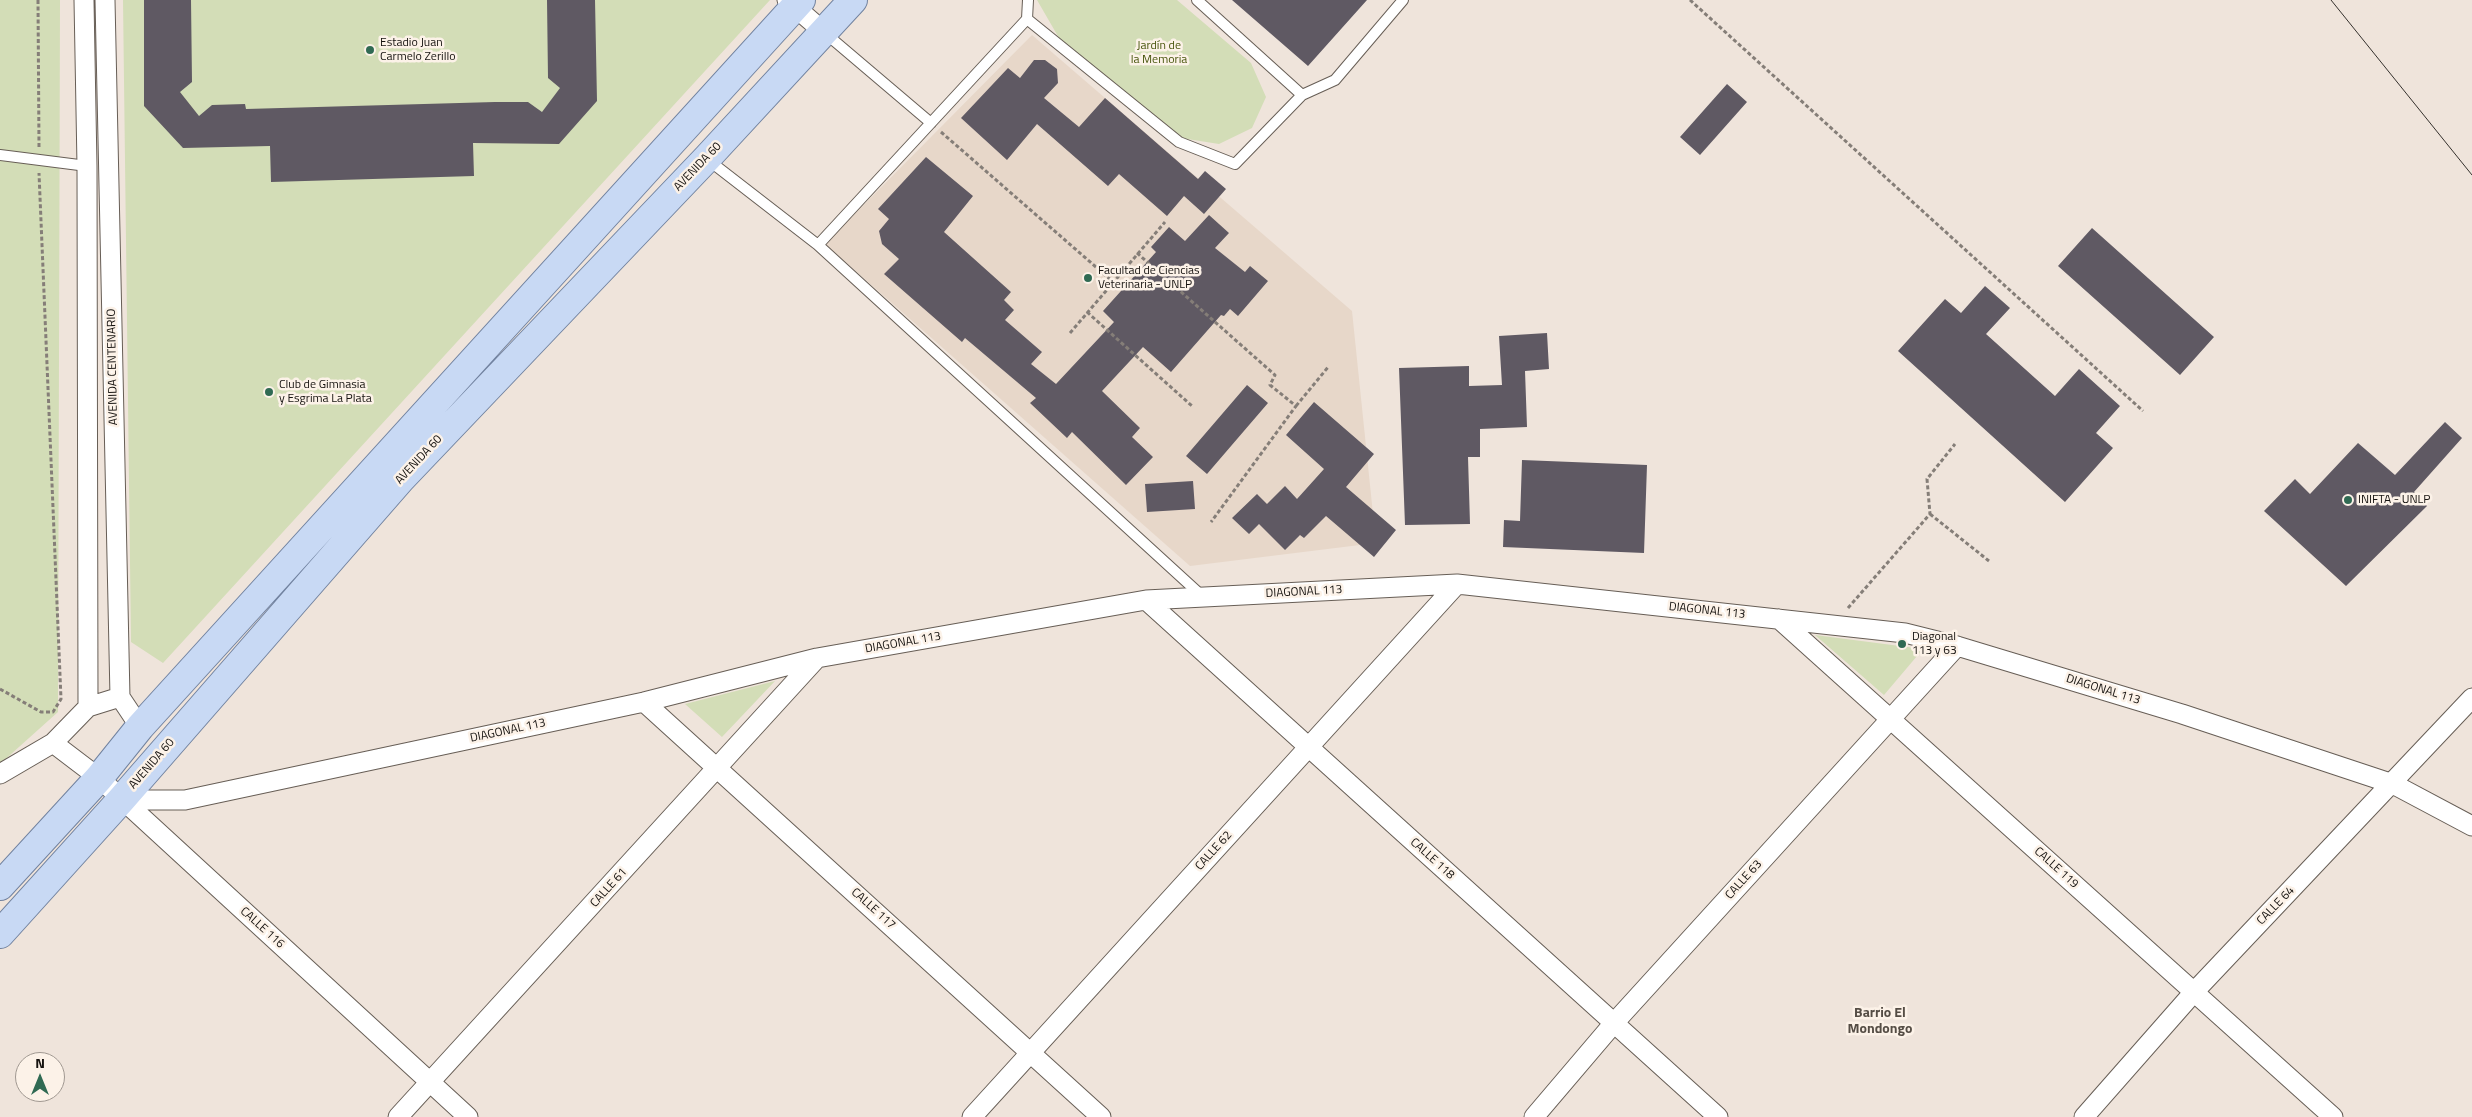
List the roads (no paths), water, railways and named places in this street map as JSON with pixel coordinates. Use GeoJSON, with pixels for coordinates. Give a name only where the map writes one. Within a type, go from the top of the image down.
{"type":"FeatureCollection","features":[{"type":"Feature","properties":{"kind":"main road","name":"AVENIDA 60"},"geometry":{"type":"LineString","coordinates":[[0,934],[121,800],[401,479],[707,158],[853,0]]}},
{"type":"Feature","properties":{"kind":"main road"},"geometry":{"type":"LineString","coordinates":[[0,886],[99,778],[140,727],[794,2]]}},
{"type":"Feature","properties":{"kind":"street","name":"AVENIDA CENTENARIO"},"geometry":{"type":"LineString","coordinates":[[84,0],[88,166],[88,707]]}},
{"type":"Feature","properties":{"kind":"street","name":"AVENIDA CENTENARIO"},"geometry":{"type":"LineString","coordinates":[[106,0],[120,697]]}},
{"type":"Feature","properties":{"kind":"street"},"geometry":{"type":"LineString","coordinates":[[794,2],[824,33]]}},
{"type":"Feature","properties":{"kind":"street","name":"DIAGONAL 113"},"geometry":{"type":"LineString","coordinates":[[121,800],[185,800],[644,702],[817,658],[1146,600],[1457,584],[1905,633],[1957,646],[2182,714],[2392,784],[2472,826]]}},
{"type":"Feature","properties":{"kind":"street","name":"CALLE 62"},"geometry":{"type":"LineString","coordinates":[[972,1117],[1457,584]]}},
{"type":"Feature","properties":{"kind":"street","name":"CALLE 118"},"geometry":{"type":"LineString","coordinates":[[1146,600],[1718,1117]]}},
{"type":"Feature","properties":{"kind":"street","name":"CALLE 119"},"geometry":{"type":"LineString","coordinates":[[1779,619],[2333,1117]]}},
{"type":"Feature","properties":{"kind":"street","name":"CALLE 63"},"geometry":{"type":"LineString","coordinates":[[1534,1117],[1614,1023],[1957,646]]}},
{"type":"Feature","properties":{"kind":"street","name":"CALLE 61"},"geometry":{"type":"LineString","coordinates":[[398,1117],[432,1083],[817,658]]}},
{"type":"Feature","properties":{"kind":"street"},"geometry":{"type":"LineString","coordinates":[[0,774],[53,743],[88,707],[120,697],[140,727]]}},
{"type":"Feature","properties":{"kind":"street","name":"CALLE 64"},"geometry":{"type":"LineString","coordinates":[[2084,1117],[2194,992],[2472,698]]}},
{"type":"Feature","properties":{"kind":"street","name":"CALLE 117"},"geometry":{"type":"LineString","coordinates":[[644,702],[1101,1117]]}},
{"type":"Feature","properties":{"kind":"street","name":"CALLE 116"},"geometry":{"type":"LineString","coordinates":[[53,743],[99,778],[468,1117]]}},
{"type":"Feature","properties":{"kind":"lane"},"geometry":{"type":"LineString","coordinates":[[818,245],[1027,20],[1028,0]]}},
{"type":"Feature","properties":{"kind":"lane"},"geometry":{"type":"LineString","coordinates":[[1197,0],[1302,95]]}},
{"type":"Feature","properties":{"kind":"lane"},"geometry":{"type":"LineString","coordinates":[[1027,20],[1179,142],[1236,164],[1302,95],[1335,80],[1403,0]]}},
{"type":"Feature","properties":{"kind":"lane"},"geometry":{"type":"LineString","coordinates":[[824,33],[931,123]]}},
{"type":"Feature","properties":{"kind":"lane"},"geometry":{"type":"LineString","coordinates":[[0,155],[88,166]]}},
{"type":"Feature","properties":{"kind":"lane"},"geometry":{"type":"LineString","coordinates":[[707,158],[818,245],[1203,597]]}},
{"type":"Feature","properties":{"kind":"tram line"},"geometry":{"type":"LineString","coordinates":[[2331,0],[2472,175]]}},
{"type":"Feature","properties":{"kind":"place","name":"Estadio Juan Carmelo Zerillo"},"geometry":{"type":"Point","coordinates":[370,50]}},
{"type":"Feature","properties":{"kind":"place","name":"Facultad de Ciencias Veterinaria - UNLP"},"geometry":{"type":"Point","coordinates":[1088,278]}},
{"type":"Feature","properties":{"kind":"place","name":"Club de Gimnasia y Esgrima La Plata"},"geometry":{"type":"Point","coordinates":[269,392]}},
{"type":"Feature","properties":{"kind":"place","name":"INIFTA - UNLP"},"geometry":{"type":"Point","coordinates":[2348,500]}},
{"type":"Feature","properties":{"kind":"place","name":"Diagonal 113 y 63"},"geometry":{"type":"Point","coordinates":[1902,644]}},
{"type":"Feature","properties":{"kind":"district","name":"Barrio El Mondongo"},"geometry":{"type":"Point","coordinates":[1880,1022]}},
{"type":"Feature","properties":{"kind":"park label","name":"Jardín de la Memoria"},"geometry":{"type":"Point","coordinates":[1159,53]}}]}
